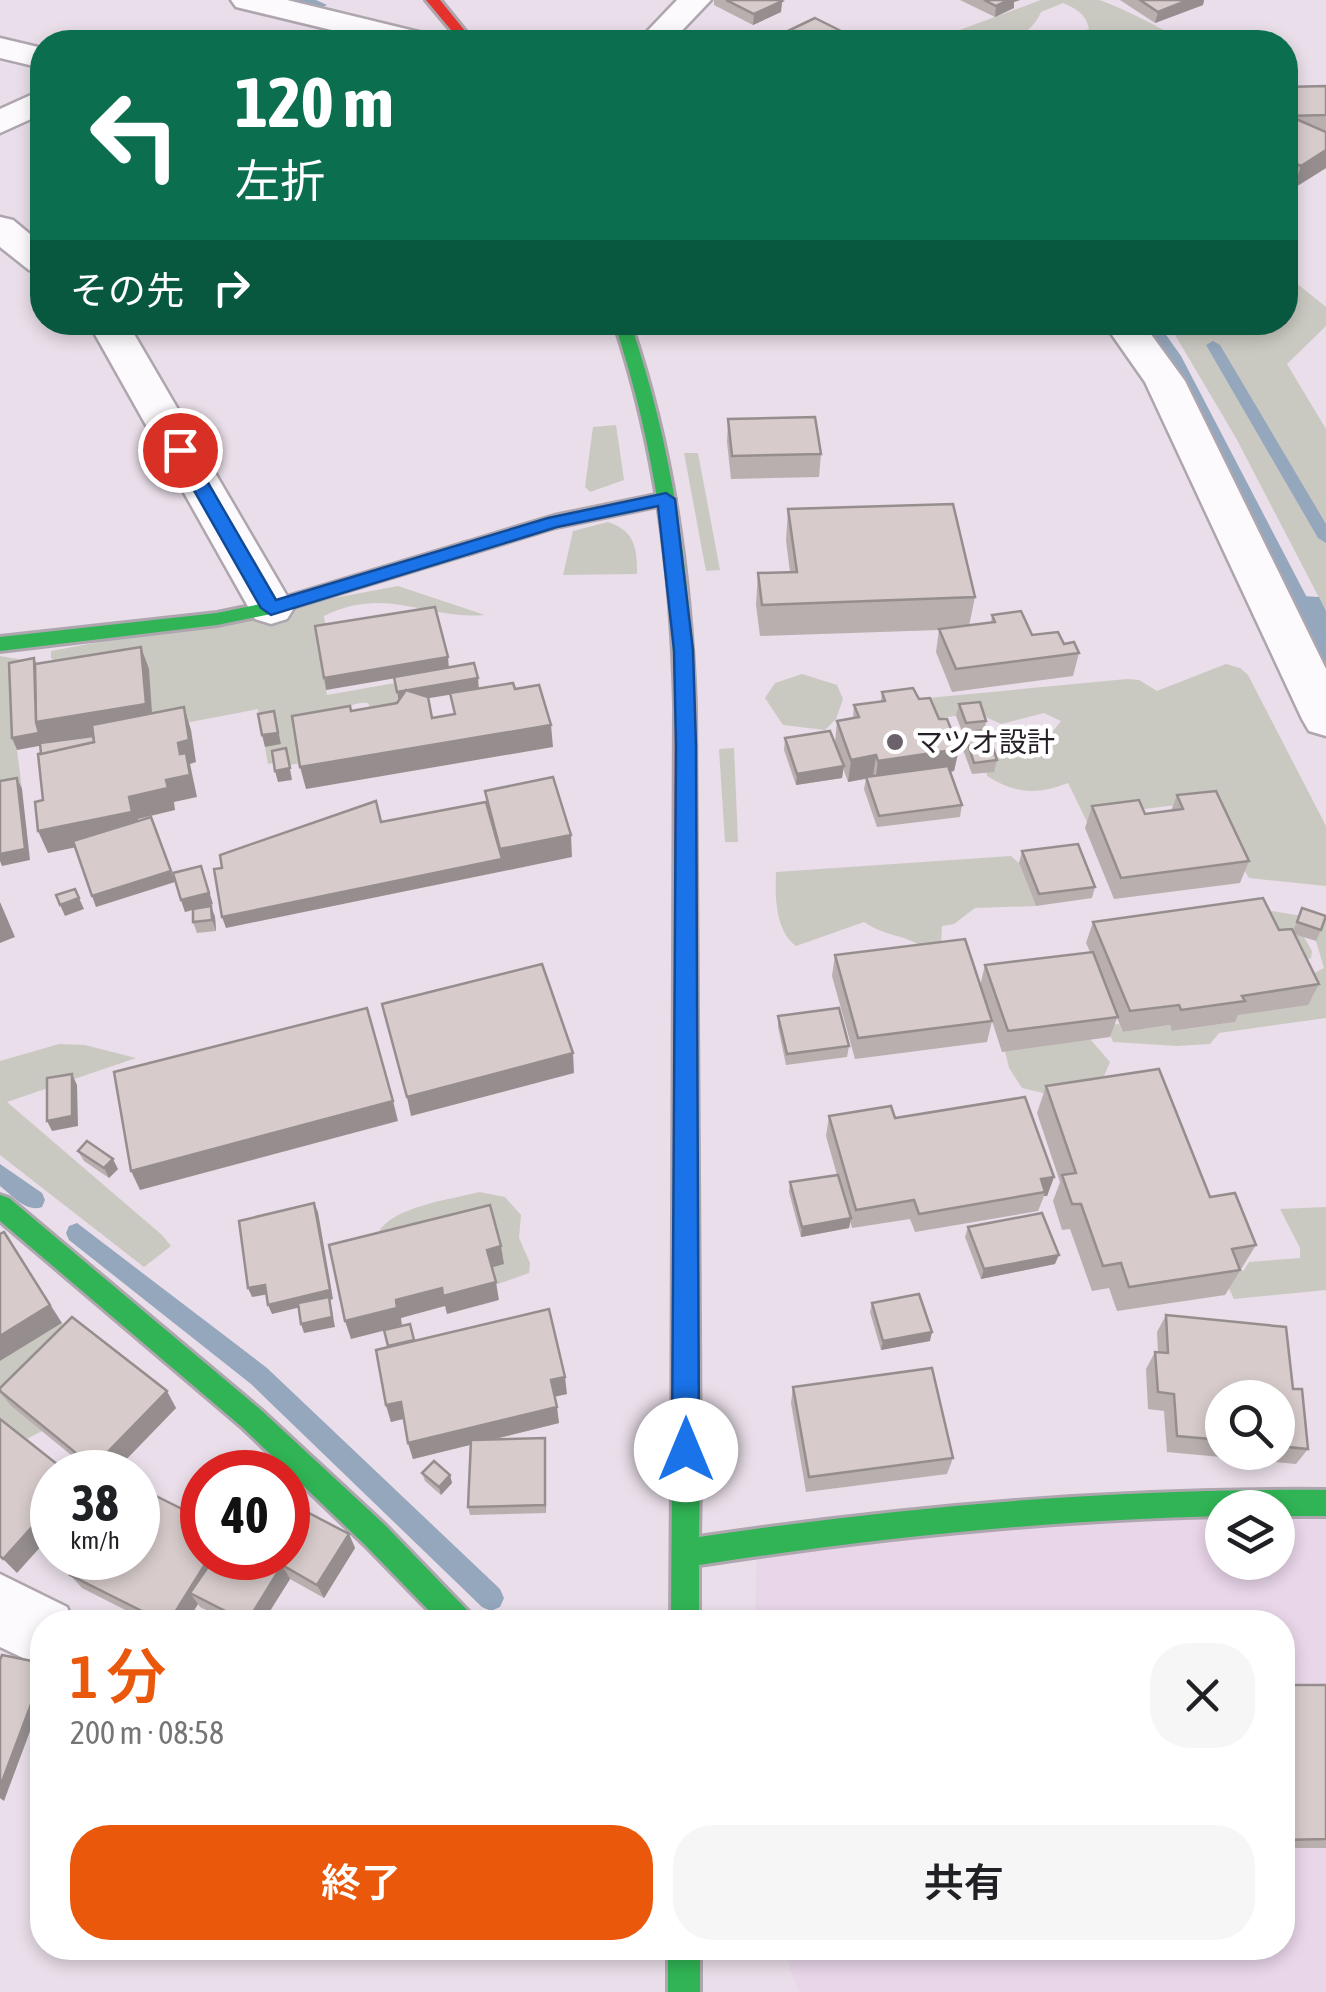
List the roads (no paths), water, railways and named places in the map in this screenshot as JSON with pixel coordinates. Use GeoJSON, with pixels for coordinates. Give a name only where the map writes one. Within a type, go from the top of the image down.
{"type":"FeatureCollection","features":[{"type":"Feature","properties":{"kind":"street"},"geometry":{"type":"LineString","coordinates":[[246,0],[370,30]]}},
{"type":"Feature","properties":{"kind":"street"},"geometry":{"type":"LineString","coordinates":[[433,0],[458,30]]}},
{"type":"Feature","properties":{"kind":"street"},"geometry":{"type":"LineString","coordinates":[[665,30],[695,0]]}},
{"type":"Feature","properties":{"kind":"street"},"geometry":{"type":"LineString","coordinates":[[0,48],[30,55]]}},
{"type":"Feature","properties":{"kind":"street"},"geometry":{"type":"LineString","coordinates":[[0,122],[30,106]]}},
{"type":"Feature","properties":{"kind":"street"},"geometry":{"type":"LineString","coordinates":[[0,228],[30,252]]}},
{"type":"Feature","properties":{"kind":"street"},"geometry":{"type":"LineString","coordinates":[[114,335],[271,608]]}},
{"type":"Feature","properties":{"kind":"street"},"geometry":{"type":"LineString","coordinates":[[627,335],[638,362],[666,499],[684,650],[688,821],[685,1610]]}},
{"type":"Feature","properties":{"kind":"street"},"geometry":{"type":"LineString","coordinates":[[1131,335],[1165,381],[1326,719]]}},
{"type":"Feature","properties":{"kind":"street"},"geometry":{"type":"LineString","coordinates":[[0,644],[198,622],[271,608],[568,518],[666,499]]}},
{"type":"Feature","properties":{"kind":"street"},"geometry":{"type":"LineString","coordinates":[[0,1206],[252,1419],[375,1535],[447,1610]]}},
{"type":"Feature","properties":{"kind":"street"},"geometry":{"type":"LineString","coordinates":[[685,1554],[886,1521],[1021,1510],[1226,1499],[1326,1504]]}},
{"type":"Feature","properties":{"kind":"street"},"geometry":{"type":"LineString","coordinates":[[0,1609],[30,1625]]}},
{"type":"Feature","properties":{"kind":"street"},"geometry":{"type":"LineString","coordinates":[[684,1960],[684,1992]]}},
{"type":"Feature","properties":{"kind":"water"},"geometry":{"type":"Polygon","coordinates":[[[1283,595],[1319,597],[1326,611],[1326,682],[1283,595]]]}},
{"type":"Feature","properties":{"kind":"waterway"},"geometry":{"type":"LineString","coordinates":[[303,0],[321,5]]}},
{"type":"Feature","properties":{"kind":"waterway"},"geometry":{"type":"LineString","coordinates":[[1159,335],[1174,356],[1326,650]]}},
{"type":"Feature","properties":{"kind":"waterway"},"geometry":{"type":"LineString","coordinates":[[1213,345],[1326,538]]}},
{"type":"Feature","properties":{"kind":"waterway"},"geometry":{"type":"LineString","coordinates":[[0,1173],[34,1200]]}},
{"type":"Feature","properties":{"kind":"waterway"},"geometry":{"type":"LineString","coordinates":[[77,1233],[259,1376],[491,1598]]}},
{"type":"Feature","properties":{"kind":"place","name":"マツオ設計"},"geometry":{"type":"Point","coordinates":[895,742]}}]}
